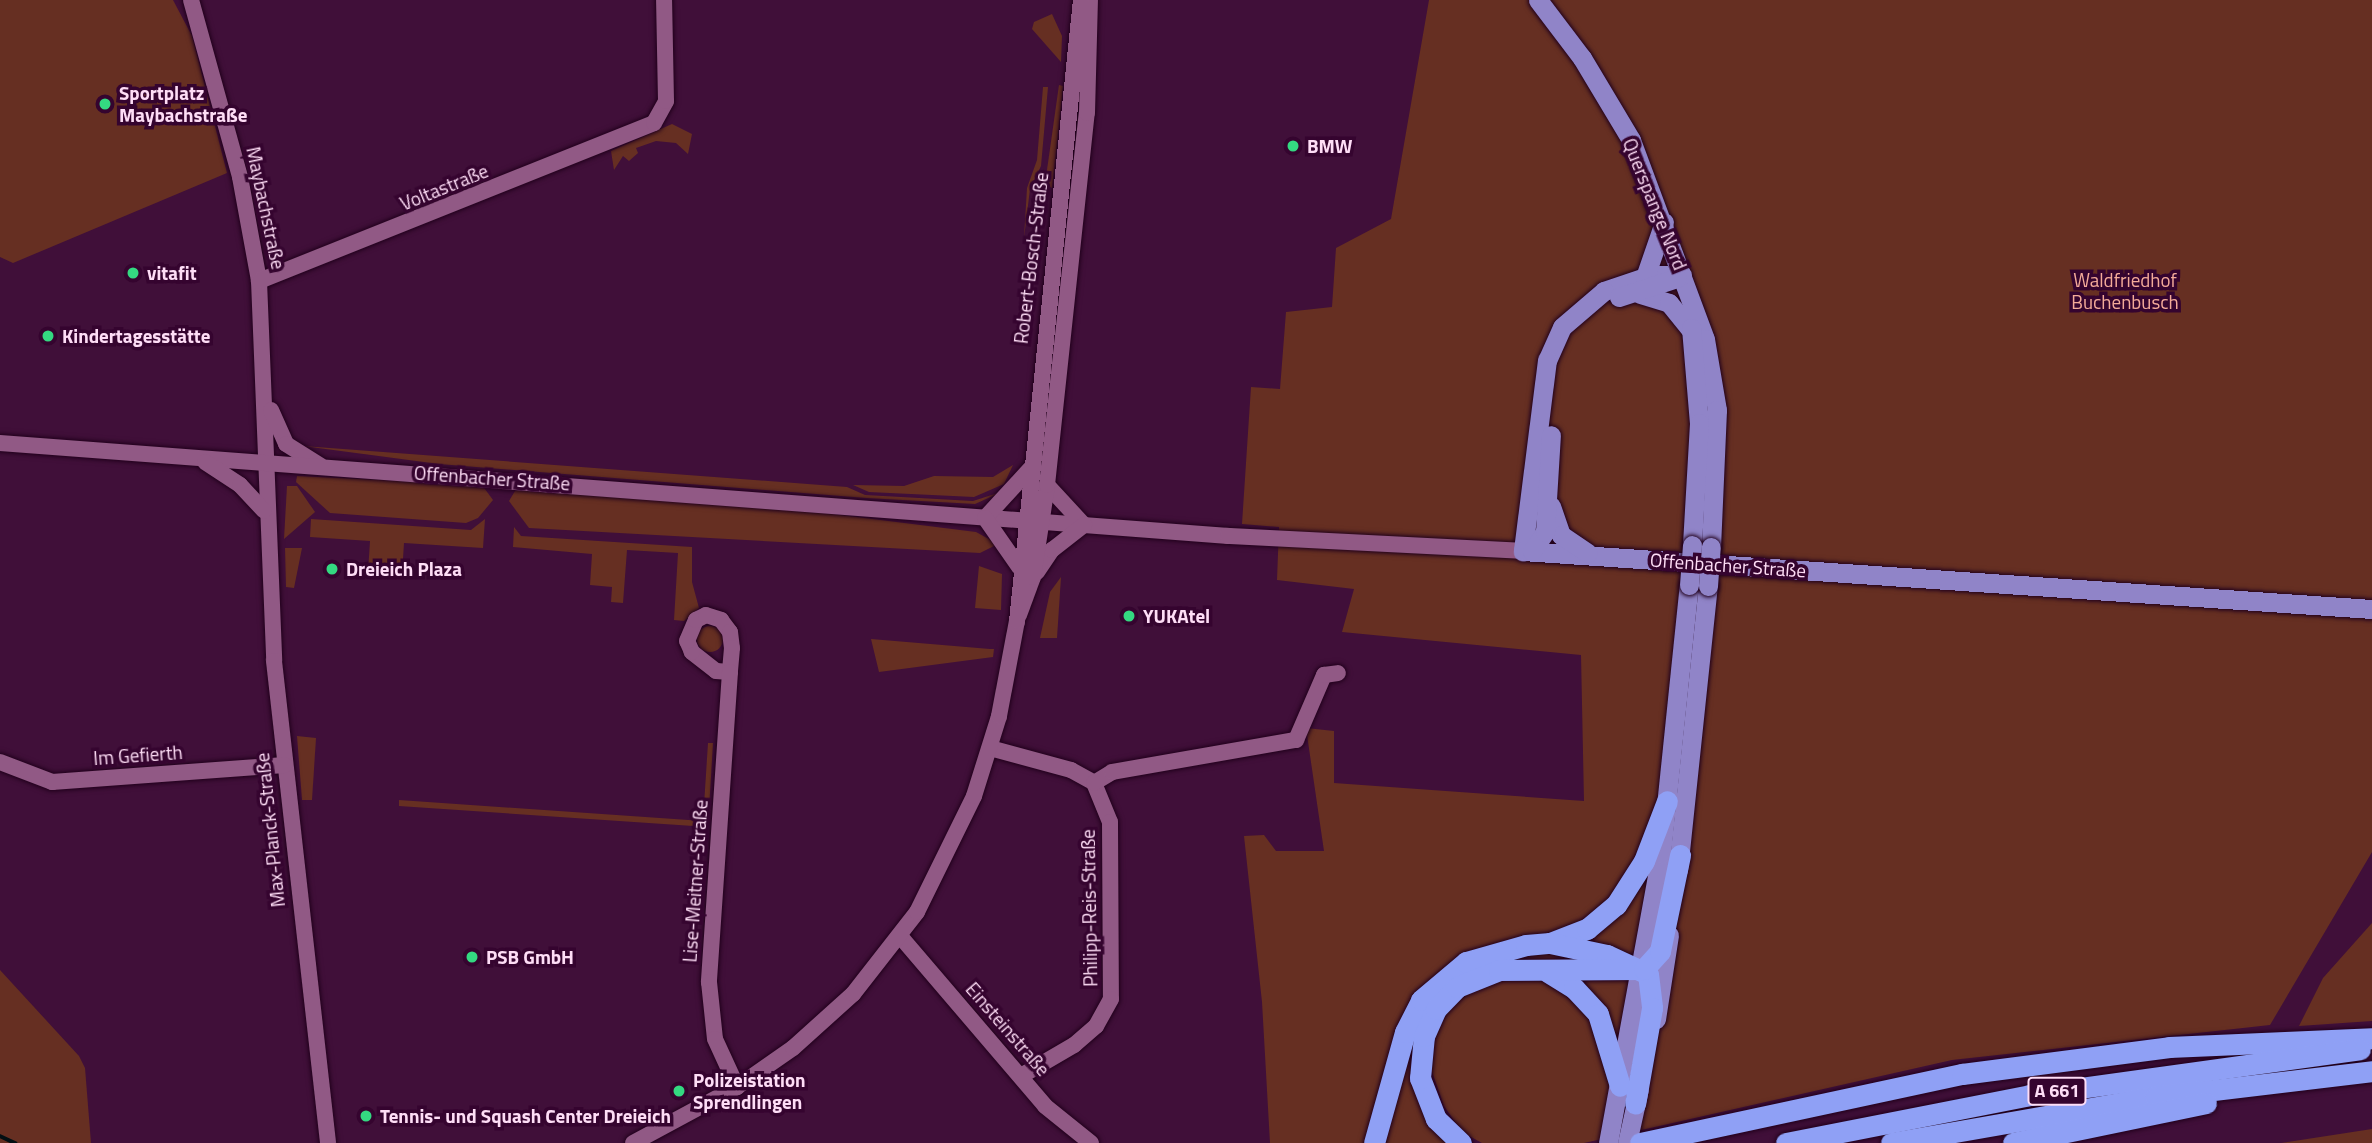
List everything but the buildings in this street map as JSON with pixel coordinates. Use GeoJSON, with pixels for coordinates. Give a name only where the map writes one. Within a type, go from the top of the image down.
{"type":"FeatureCollection","features":[{"type":"Feature","properties":{"kind":"highway"},"geometry":{"type":"LineString","coordinates":[[1374,1143],[1405,1032],[1428,992],[1473,958],[1549,943],[1587,929],[1616,905],[1644,861],[1667,801]]}},
{"type":"Feature","properties":{"kind":"highway"},"geometry":{"type":"LineString","coordinates":[[1461,1143],[1436,1119],[1424,1091],[1419,1062],[1428,1024],[1446,997],[1469,979],[1515,968],[1546,971],[1644,969],[1660,951],[1680,855]]}},
{"type":"Feature","properties":{"kind":"highway"},"geometry":{"type":"LineString","coordinates":[[1549,943],[1607,955],[1644,969]]}},
{"type":"Feature","properties":{"kind":"highway"},"geometry":{"type":"LineString","coordinates":[[1628,1109],[1653,997],[1644,969]]}},
{"type":"Feature","properties":{"kind":"highway"},"geometry":{"type":"LineString","coordinates":[[1546,971],[1574,988],[1598,1014],[1620,1086]]}},
{"type":"Feature","properties":{"kind":"highway"},"geometry":{"type":"LineString","coordinates":[[1640,1143],[1962,1074],[2169,1046],[2369,1041]]}},
{"type":"Feature","properties":{"kind":"highway","name":"A 661"},"geometry":{"type":"LineString","coordinates":[[1786,1143],[2043,1093],[2369,1041]]}},
{"type":"Feature","properties":{"kind":"highway","name":"A 661"},"geometry":{"type":"LineString","coordinates":[[1891,1143],[2155,1097],[2372,1071]]}},
{"type":"Feature","properties":{"kind":"highway"},"geometry":{"type":"LineString","coordinates":[[2013,1143],[2316,1077]]}},
{"type":"Feature","properties":{"kind":"main road","name":"Querspange Nord"},"geometry":{"type":"LineString","coordinates":[[1538,0],[1609,99],[1665,221],[1710,359],[1718,431],[1702,546]]}},
{"type":"Feature","properties":{"kind":"main road"},"geometry":{"type":"LineString","coordinates":[[1524,551],[1544,536],[1554,383],[1562,349],[1586,316],[1640,285],[1665,221]]}},
{"type":"Feature","properties":{"kind":"main road"},"geometry":{"type":"LineString","coordinates":[[1524,551],[1553,341],[1582,304],[1682,275],[1692,331],[1699,423],[1702,546],[1680,855],[1657,1015],[1628,1109],[1608,1143]]}},
{"type":"Feature","properties":{"kind":"main road"},"geometry":{"type":"LineString","coordinates":[[1640,285],[1669,303],[1692,331]]}},
{"type":"Feature","properties":{"kind":"main road"},"geometry":{"type":"LineString","coordinates":[[1549,489],[1562,535],[1592,555]]}},
{"type":"Feature","properties":{"kind":"main road","name":"Offenbacher Straße"},"geometry":{"type":"LineString","coordinates":[[1524,551],[2372,609]]}},
{"type":"Feature","properties":{"kind":"main road"},"geometry":{"type":"LineString","coordinates":[[1627,1143],[1628,1109],[1620,1086],[1644,969],[1698,586]]}},
{"type":"Feature","properties":{"kind":"street","name":"Maybachstraße"},"geometry":{"type":"LineString","coordinates":[[191,0],[240,177],[259,281],[266,387],[265,464]]}},
{"type":"Feature","properties":{"kind":"street","name":"Voltastraße"},"geometry":{"type":"LineString","coordinates":[[259,281],[643,128],[659,119],[666,101],[664,0]]}},
{"type":"Feature","properties":{"kind":"street","name":"Robert-Bosch-Straße"},"geometry":{"type":"LineString","coordinates":[[1033,522],[1030,469],[1080,0]]}},
{"type":"Feature","properties":{"kind":"street","name":"Robert-Bosch-Straße"},"geometry":{"type":"LineString","coordinates":[[1033,522],[1047,485],[1087,113],[1090,0]]}},
{"type":"Feature","properties":{"kind":"street","name":"Maybachstraße"},"geometry":{"type":"LineString","coordinates":[[266,387],[282,438],[326,469]]}},
{"type":"Feature","properties":{"kind":"street","name":"Offenbacher Straße"},"geometry":{"type":"LineString","coordinates":[[0,443],[1033,522],[1524,551]]}},
{"type":"Feature","properties":{"kind":"street"},"geometry":{"type":"LineString","coordinates":[[201,460],[240,485],[264,511]]}},
{"type":"Feature","properties":{"kind":"street","name":"Max-Planck-Straße"},"geometry":{"type":"LineString","coordinates":[[265,464],[264,511],[284,765],[328,1143]]}},
{"type":"Feature","properties":{"kind":"street"},"geometry":{"type":"LineString","coordinates":[[1019,567],[985,518],[1030,469]]}},
{"type":"Feature","properties":{"kind":"street"},"geometry":{"type":"LineString","coordinates":[[633,1143],[737,1087],[819,1025],[900,936],[956,839],[990,748],[1017,621],[1033,577],[1052,550],[1084,525],[1047,485]]}},
{"type":"Feature","properties":{"kind":"street"},"geometry":{"type":"LineString","coordinates":[[1017,621],[1019,567],[1033,522]]}},
{"type":"Feature","properties":{"kind":"street"},"geometry":{"type":"LineString","coordinates":[[1033,522],[1033,577]]}},
{"type":"Feature","properties":{"kind":"street","name":"Lise-Meitner-Straße"},"geometry":{"type":"LineString","coordinates":[[730,672],[709,982],[715,1039],[737,1087]]}},
{"type":"Feature","properties":{"kind":"street"},"geometry":{"type":"LineString","coordinates":[[990,748],[1071,770],[1094,783],[1112,772],[1296,740],[1324,675],[1338,673]]}},
{"type":"Feature","properties":{"kind":"street","name":"Im Gefierth"},"geometry":{"type":"LineString","coordinates":[[0,762],[52,782],[284,765]]}},
{"type":"Feature","properties":{"kind":"street","name":"Philipp-Reis-Straße"},"geometry":{"type":"LineString","coordinates":[[1021,1076],[1074,1045],[1096,1026],[1111,999],[1110,822],[1094,783]]}},
{"type":"Feature","properties":{"kind":"street","name":"Einsteinstraße"},"geometry":{"type":"LineString","coordinates":[[900,936],[1045,1105],[1091,1143]]}},
{"type":"Feature","properties":{"kind":"green space","name":"Sportplatz Maybachstraße"},"geometry":{"type":"Polygon","coordinates":[[[0,0],[173,0],[192,36],[227,173],[13,263],[0,257],[0,0]]]}},
{"type":"Feature","properties":{"kind":"green space","name":"Waldfriedhof Buchenbusch"},"geometry":{"type":"Polygon","coordinates":[[[1429,0],[2372,0],[2372,852],[2270,1025],[1952,1060],[1584,1143],[1482,1143],[1462,1132],[1444,1106],[1429,1063],[1416,1058],[1452,1143],[1383,1143],[1408,1055],[1364,1143],[1270,1143],[1262,1002],[1244,836],[1264,835],[1276,851],[1324,851],[1306,728],[1334,731],[1334,783],[1584,801],[1581,655],[1342,632],[1354,589],[1277,580],[1279,527],[1242,524],[1251,387],[1280,389],[1286,312],[1332,307],[1336,248],[1391,219],[1429,0]]]}},
{"type":"Feature","properties":{"kind":"green space"},"geometry":{"type":"Polygon","coordinates":[[[1052,14],[1062,36],[1061,62],[1032,29],[1034,22],[1052,14]]]}},
{"type":"Feature","properties":{"kind":"green space"},"geometry":{"type":"Polygon","coordinates":[[[1059,85],[1063,86],[1052,188],[1045,184],[1059,85]]]}},
{"type":"Feature","properties":{"kind":"green space"},"geometry":{"type":"Polygon","coordinates":[[[1043,87],[1048,87],[1041,166],[1030,189],[1024,238],[1027,188],[1037,160],[1043,87]]]}},
{"type":"Feature","properties":{"kind":"green space"},"geometry":{"type":"Polygon","coordinates":[[[672,124],[692,134],[688,154],[676,143],[656,141],[636,148],[638,153],[629,161],[623,156],[614,170],[611,151],[672,124]]]}},
{"type":"Feature","properties":{"kind":"green space"},"geometry":{"type":"Polygon","coordinates":[[[303,446],[847,487],[865,495],[973,501],[1004,491],[975,504],[866,498],[439,464],[303,446]]]}},
{"type":"Feature","properties":{"kind":"green space"},"geometry":{"type":"Polygon","coordinates":[[[1013,465],[1004,484],[974,497],[869,492],[853,485],[904,486],[934,476],[993,477],[1013,465]]]}},
{"type":"Feature","properties":{"kind":"green space"},"geometry":{"type":"Polygon","coordinates":[[[297,476],[482,485],[493,500],[478,518],[466,523],[330,513],[296,482],[297,476]]]}},
{"type":"Feature","properties":{"kind":"green space"},"geometry":{"type":"Polygon","coordinates":[[[287,486],[297,486],[315,512],[284,539],[287,486]]]}},
{"type":"Feature","properties":{"kind":"green space"},"geometry":{"type":"Polygon","coordinates":[[[524,489],[761,505],[976,532],[998,544],[980,553],[529,528],[509,501],[515,491],[524,489]]]}},
{"type":"Feature","properties":{"kind":"green space"},"geometry":{"type":"Polygon","coordinates":[[[311,519],[471,530],[485,519],[483,548],[404,543],[402,574],[368,572],[370,541],[310,537],[311,519]]]}},
{"type":"Feature","properties":{"kind":"green space"},"geometry":{"type":"Polygon","coordinates":[[[514,527],[521,536],[692,547],[692,582],[699,608],[684,621],[674,620],[678,553],[627,550],[623,603],[611,602],[612,587],[590,585],[592,554],[513,547],[514,527]]]}},
{"type":"Feature","properties":{"kind":"green space"},"geometry":{"type":"Polygon","coordinates":[[[285,548],[302,548],[294,588],[286,587],[285,548]]]}},
{"type":"Feature","properties":{"kind":"green space"},"geometry":{"type":"Polygon","coordinates":[[[979,566],[1002,574],[1001,610],[975,608],[979,566]]]}},
{"type":"Feature","properties":{"kind":"green space"},"geometry":{"type":"Polygon","coordinates":[[[1061,577],[1057,638],[1040,638],[1050,592],[1061,577]]]}},
{"type":"Feature","properties":{"kind":"green space"},"geometry":{"type":"Polygon","coordinates":[[[710,626],[719,630],[723,639],[719,648],[710,652],[701,648],[697,639],[701,630],[710,626]]]}},
{"type":"Feature","properties":{"kind":"green space"},"geometry":{"type":"Polygon","coordinates":[[[871,639],[994,649],[993,657],[879,672],[871,639]]]}},
{"type":"Feature","properties":{"kind":"green space"},"geometry":{"type":"Polygon","coordinates":[[[297,736],[316,738],[312,800],[302,800],[297,736]]]}},
{"type":"Feature","properties":{"kind":"green space"},"geometry":{"type":"Polygon","coordinates":[[[708,743],[713,743],[708,827],[399,806],[399,800],[703,821],[708,743]]]}},
{"type":"Feature","properties":{"kind":"green space"},"geometry":{"type":"Polygon","coordinates":[[[2372,923],[2372,1021],[2299,1026],[2323,978],[2372,923]]]}},
{"type":"Feature","properties":{"kind":"green space"},"geometry":{"type":"Polygon","coordinates":[[[0,970],[79,1056],[85,1068],[91,1143],[0,1143],[0,970]]]}},
{"type":"Feature","properties":{"kind":"green space"},"geometry":{"type":"Polygon","coordinates":[[[2372,1129],[2372,1143],[2281,1143],[2372,1129]]]}},
{"type":"Feature","properties":{"kind":"waterway"},"geometry":{"type":"LineString","coordinates":[[0,1136],[15,1143]]}},
{"type":"Feature","properties":{"kind":"place","name":"Sportplatz Maybachstraße"},"geometry":{"type":"Point","coordinates":[105,104]}},
{"type":"Feature","properties":{"kind":"place","name":"BMW"},"geometry":{"type":"Point","coordinates":[1293,146]}},
{"type":"Feature","properties":{"kind":"place","name":"vitafit"},"geometry":{"type":"Point","coordinates":[133,273]}},
{"type":"Feature","properties":{"kind":"place","name":"Kindertagesstätte"},"geometry":{"type":"Point","coordinates":[48,336]}},
{"type":"Feature","properties":{"kind":"place","name":"Dreieich Plaza"},"geometry":{"type":"Point","coordinates":[332,569]}},
{"type":"Feature","properties":{"kind":"place","name":"YUKAtel"},"geometry":{"type":"Point","coordinates":[1129,616]}},
{"type":"Feature","properties":{"kind":"place","name":"PSB GmbH"},"geometry":{"type":"Point","coordinates":[472,957]}},
{"type":"Feature","properties":{"kind":"place","name":"Polizeistation Sprendlingen"},"geometry":{"type":"Point","coordinates":[679,1091]}},
{"type":"Feature","properties":{"kind":"place","name":"Tennis- und Squash Center Dreieich"},"geometry":{"type":"Point","coordinates":[366,1116]}}]}
